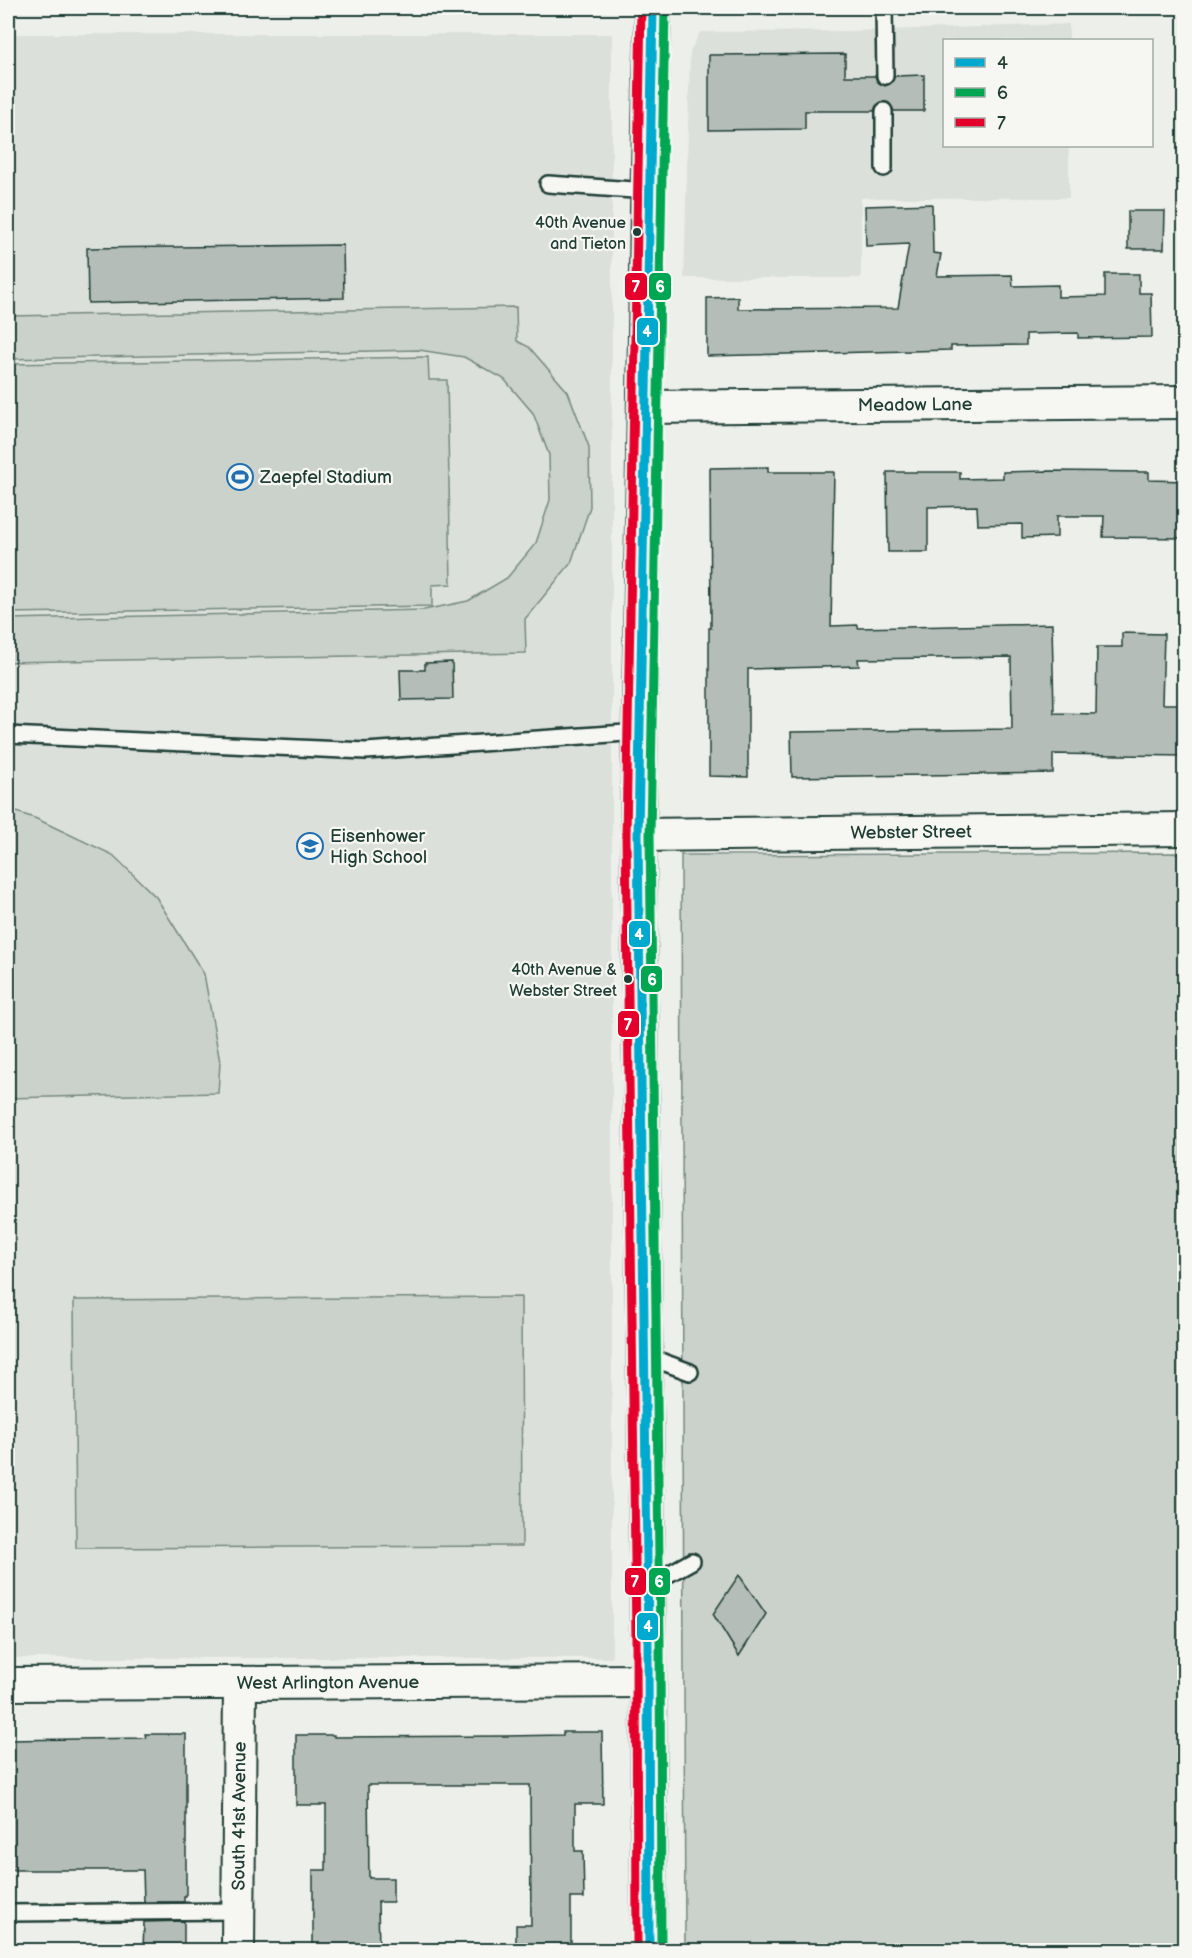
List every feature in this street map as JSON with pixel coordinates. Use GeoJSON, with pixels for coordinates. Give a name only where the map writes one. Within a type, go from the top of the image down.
{"type":"FeatureCollection","features":[{"type":"Feature","properties":{"kind":"main road"},"geometry":{"type":"LineString","coordinates":[[649,1950],[645,1355],[638,835],[653,8]]}},
{"type":"Feature","properties":{"kind":"street","name":"Meadow Lane"},"geometry":{"type":"LineString","coordinates":[[645,407],[1185,402]]}},
{"type":"Feature","properties":{"kind":"street","name":"Webster Street"},"geometry":{"type":"LineString","coordinates":[[638,835],[1185,829]]}},
{"type":"Feature","properties":{"kind":"street","name":"West Arlington Avenue"},"geometry":{"type":"LineString","coordinates":[[8,1684],[648,1681]]}},
{"type":"Feature","properties":{"kind":"street","name":"South 41st Avenue"},"geometry":{"type":"LineString","coordinates":[[238,1950],[240,1683]]}},
{"type":"Feature","properties":{"kind":"lane"},"geometry":{"type":"LineString","coordinates":[[884,8],[885,76]]}},
{"type":"Feature","properties":{"kind":"lane"},"geometry":{"type":"LineString","coordinates":[[884,111],[884,168]]}},
{"type":"Feature","properties":{"kind":"lane"},"geometry":{"type":"LineString","coordinates":[[548,184],[648,191]]}},
{"type":"Feature","properties":{"kind":"lane"},"geometry":{"type":"LineString","coordinates":[[8,735],[366,751],[640,732]]}},
{"type":"Feature","properties":{"kind":"lane"},"geometry":{"type":"LineString","coordinates":[[645,1355],[690,1372]]}},
{"type":"Feature","properties":{"kind":"lane"},"geometry":{"type":"LineString","coordinates":[[647,1586],[692,1561]]}},
{"type":"Feature","properties":{"kind":"lane"},"geometry":{"type":"LineString","coordinates":[[8,1913],[238,1911]]}},
{"type":"Feature","properties":{"kind":"shaded area"},"geometry":{"type":"Polygon","coordinates":[[[1069,24],[1069,39],[943,39],[943,147],[1069,147],[1069,198],[861,198],[861,278],[684,278],[690,52],[700,32],[851,31],[1069,24]]]}},
{"type":"Feature","properties":{"kind":"shaded area","name":"Eisenhower High School"},"geometry":{"type":"Polygon","coordinates":[[[8,34],[612,34],[612,1658],[8,1658],[8,34]]]}},
{"type":"Feature","properties":{"kind":"shaded area"},"geometry":{"type":"Polygon","coordinates":[[[516,307],[517,341],[529,347],[568,392],[589,447],[590,507],[571,563],[525,619],[526,653],[8,662],[8,619],[424,610],[468,601],[507,578],[536,543],[550,500],[549,455],[533,413],[504,379],[464,357],[419,350],[8,359],[8,316],[516,307]]]}},
{"type":"Feature","properties":{"kind":"shaded area"},"geometry":{"type":"Polygon","coordinates":[[[428,357],[429,380],[447,380],[451,584],[432,585],[432,606],[9,613],[8,364],[428,357]]]}},
{"type":"Feature","properties":{"kind":"shaded area"},"geometry":{"type":"Polygon","coordinates":[[[8,809],[37,819],[113,855],[156,897],[204,974],[220,1062],[218,1093],[8,1098],[8,809]]]}},
{"type":"Feature","properties":{"kind":"shaded area"},"geometry":{"type":"Polygon","coordinates":[[[1184,853],[1184,1950],[685,1950],[681,855],[1184,853]]]}},
{"type":"Feature","properties":{"kind":"shaded area"},"geometry":{"type":"Polygon","coordinates":[[[521,1297],[522,1546],[76,1548],[74,1300],[521,1297]]]}},
{"type":"Feature","properties":{"kind":"building"},"geometry":{"type":"Polygon","coordinates":[[[845,54],[845,76],[875,76],[877,81],[885,86],[890,84],[895,76],[924,75],[924,111],[894,111],[889,103],[883,101],[876,106],[874,111],[805,111],[805,129],[709,130],[709,55],[845,54]]]}},
{"type":"Feature","properties":{"kind":"building"},"geometry":{"type":"Polygon","coordinates":[[[932,204],[933,253],[941,254],[937,276],[1012,275],[1013,286],[1058,285],[1058,297],[1105,296],[1105,274],[1139,274],[1139,293],[1151,293],[1152,337],[1078,338],[1078,333],[1026,334],[1026,345],[951,346],[951,350],[707,356],[707,298],[738,297],[738,309],[898,308],[909,244],[866,246],[865,206],[932,204]]]}},
{"type":"Feature","properties":{"kind":"building"},"geometry":{"type":"Polygon","coordinates":[[[1128,211],[1165,211],[1164,249],[1128,249],[1128,211]]]}},
{"type":"Feature","properties":{"kind":"building"},"geometry":{"type":"Polygon","coordinates":[[[343,245],[344,298],[88,303],[87,248],[343,245]]]}},
{"type":"Feature","properties":{"kind":"building"},"geometry":{"type":"Polygon","coordinates":[[[768,467],[768,472],[834,472],[831,626],[858,625],[858,628],[1052,624],[1054,713],[1096,714],[1097,647],[1122,647],[1122,633],[1164,634],[1162,704],[1185,704],[1185,756],[1053,754],[1053,773],[792,777],[791,732],[1012,729],[1011,657],[858,659],[859,666],[748,669],[748,777],[709,776],[710,468],[768,467]]]}},
{"type":"Feature","properties":{"kind":"building"},"geometry":{"type":"Polygon","coordinates":[[[887,472],[960,472],[960,479],[1003,478],[1003,472],[1149,472],[1149,480],[1185,481],[1185,538],[1103,537],[1104,516],[1057,516],[1057,537],[1022,538],[1022,524],[978,525],[977,506],[928,507],[928,552],[888,552],[887,472]]]}},
{"type":"Feature","properties":{"kind":"building"},"geometry":{"type":"Polygon","coordinates":[[[452,662],[453,699],[401,700],[400,670],[425,670],[425,663],[452,662]]]}},
{"type":"Feature","properties":{"kind":"building"},"geometry":{"type":"Polygon","coordinates":[[[739,1575],[766,1614],[739,1656],[713,1614],[739,1575]]]}},
{"type":"Feature","properties":{"kind":"building"},"geometry":{"type":"Polygon","coordinates":[[[563,1732],[602,1732],[603,1804],[575,1804],[575,1851],[583,1851],[584,1898],[571,1898],[571,1950],[516,1950],[516,1925],[531,1925],[530,1785],[368,1785],[369,1878],[393,1878],[393,1902],[378,1902],[379,1950],[313,1950],[313,1870],[326,1870],[326,1805],[296,1805],[296,1735],[334,1735],[334,1737],[506,1736],[563,1735],[563,1732]]]}},
{"type":"Feature","properties":{"kind":"building"},"geometry":{"type":"Polygon","coordinates":[[[145,1734],[186,1734],[186,1896],[184,1896],[184,1902],[144,1902],[143,1870],[8,1870],[8,1740],[146,1738],[145,1734]]]}},
{"type":"Feature","properties":{"kind":"building"},"geometry":{"type":"Polygon","coordinates":[[[184,1921],[184,1950],[143,1950],[144,1922],[184,1921]]]}},
{"type":"Feature","properties":{"kind":"transit line","name":"7"},"geometry":{"type":"LineString","coordinates":[[637,1950],[636,1642],[626,835],[641,8]]}},
{"type":"Feature","properties":{"kind":"transit line","name":"4"},"geometry":{"type":"LineString","coordinates":[[649,1950],[648,1642],[638,835],[653,8]]}},
{"type":"Feature","properties":{"kind":"transit line","name":"6"},"geometry":{"type":"LineString","coordinates":[[661,1950],[660,1642],[650,835],[665,8]]}},
{"type":"Feature","properties":{"kind":"place","name":"40th Avenue and Tieton"},"geometry":{"type":"Point","coordinates":[637,232]}},
{"type":"Feature","properties":{"kind":"place","name":"Zaepfel Stadium"},"geometry":{"type":"Point","coordinates":[240,477]}},
{"type":"Feature","properties":{"kind":"place","name":"Eisenhower High School"},"geometry":{"type":"Point","coordinates":[310,846]}},
{"type":"Feature","properties":{"kind":"place","name":"40th Avenue & Webster Street"},"geometry":{"type":"Point","coordinates":[628,979]}}]}
